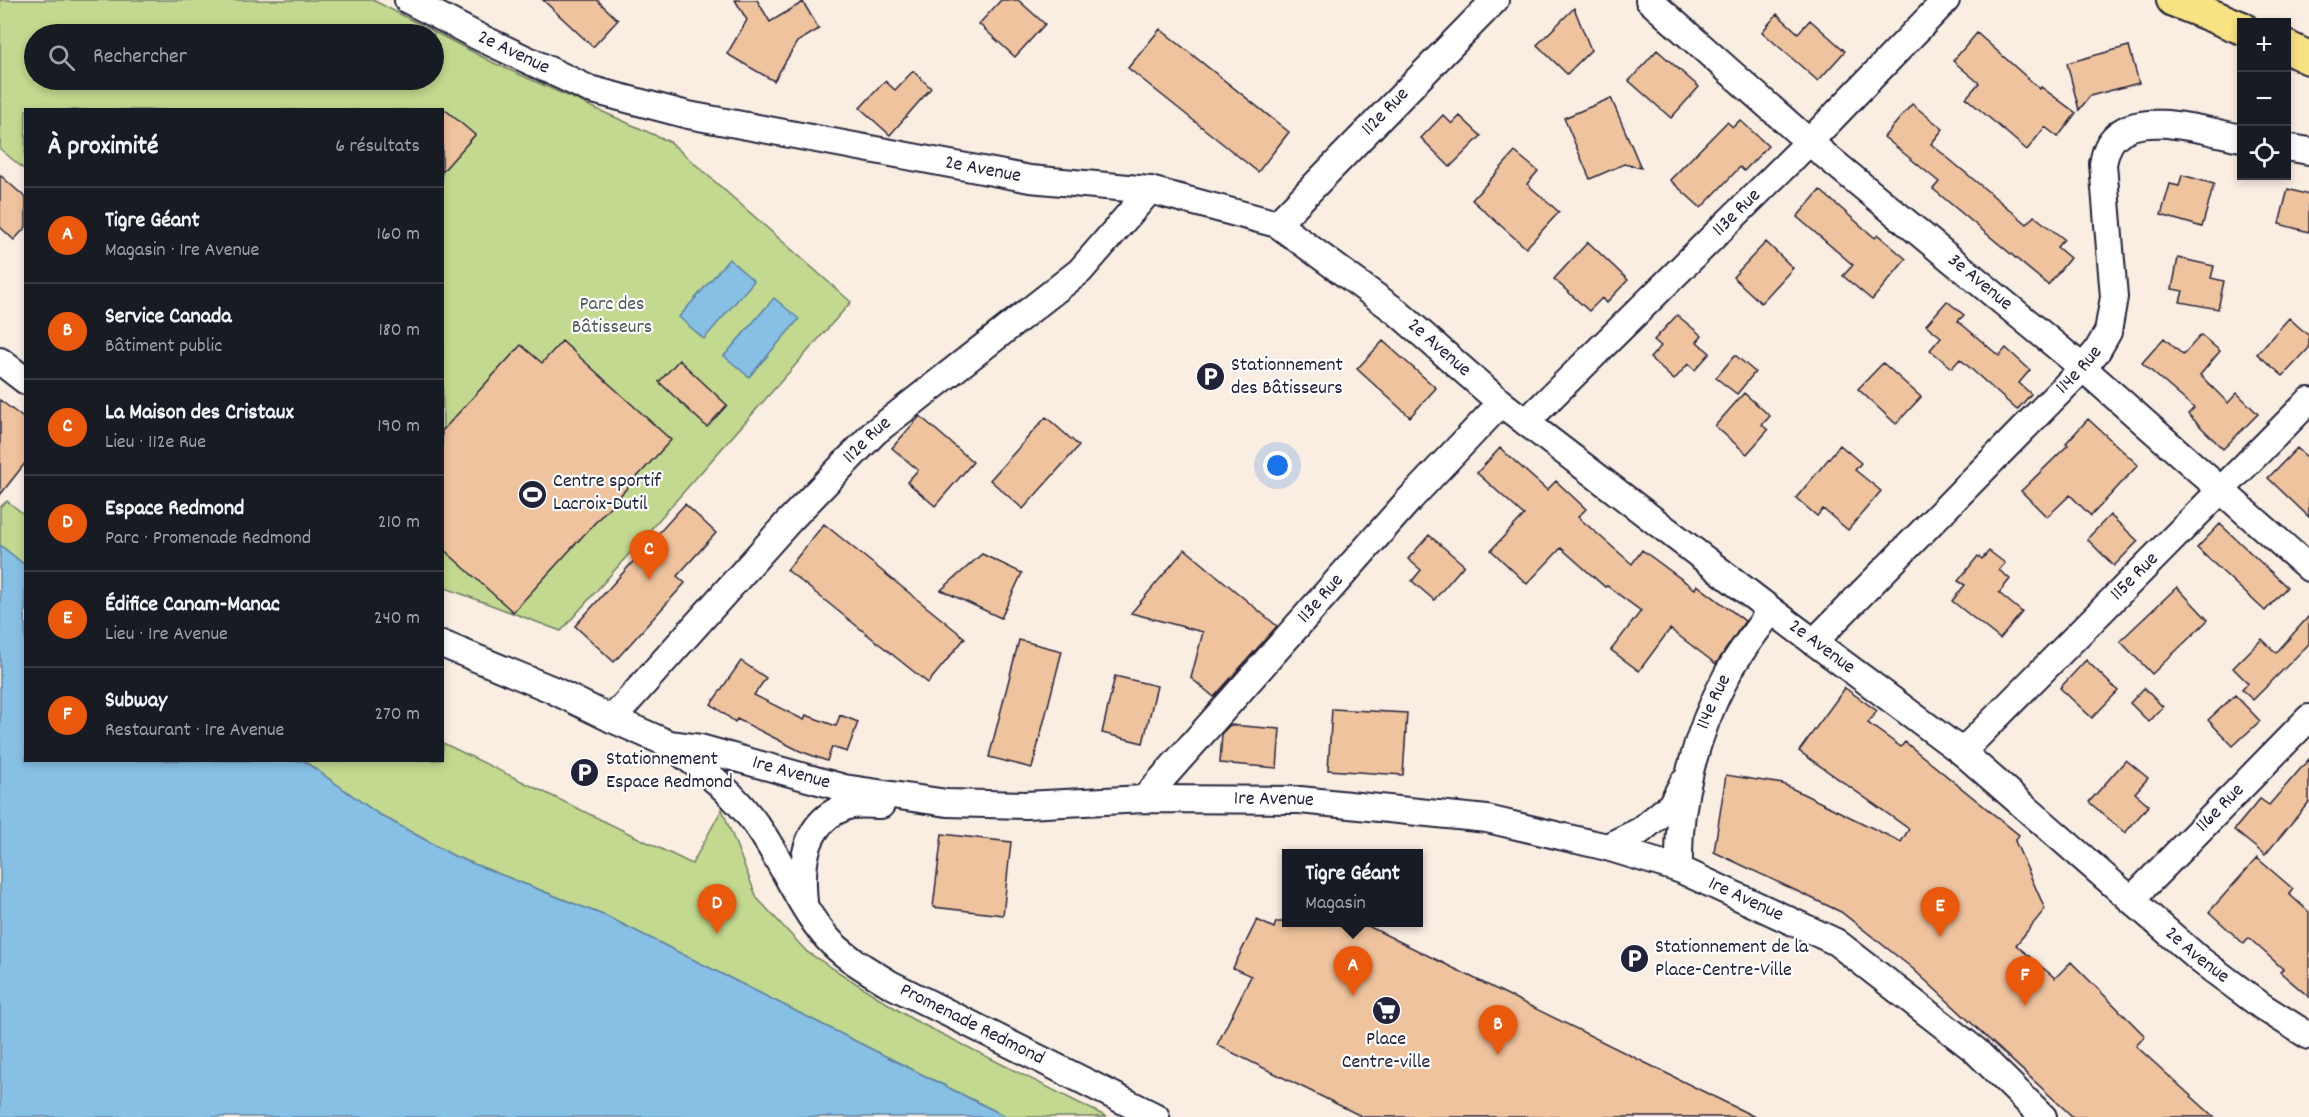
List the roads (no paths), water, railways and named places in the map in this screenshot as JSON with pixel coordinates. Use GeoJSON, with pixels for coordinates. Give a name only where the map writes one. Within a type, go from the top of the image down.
{"type":"FeatureCollection","features":[{"type":"Feature","properties":{"kind":"main road"},"geometry":{"type":"LineString","coordinates":[[2173,0],[2237,26]]}},
{"type":"Feature","properties":{"kind":"main road"},"geometry":{"type":"LineString","coordinates":[[2291,49],[2309,58]]}},
{"type":"Feature","properties":{"kind":"street","name":"2e Avenue"},"geometry":{"type":"LineString","coordinates":[[408,0],[477,36],[589,89],[688,115],[1030,179],[1150,190],[1277,224],[1397,312],[1501,403],[1771,610],[1962,752],[2200,960],[2309,1036]]}},
{"type":"Feature","properties":{"kind":"street","name":"112e Rue"},"geometry":{"type":"LineString","coordinates":[[1277,224],[1495,0]]}},
{"type":"Feature","properties":{"kind":"street","name":"3e Avenue"},"geometry":{"type":"LineString","coordinates":[[1649,0],[1809,142],[2083,368],[2309,568]]}},
{"type":"Feature","properties":{"kind":"street","name":"113e Rue"},"geometry":{"type":"LineString","coordinates":[[1526,422],[1809,142],[1946,0]]}},
{"type":"Feature","properties":{"kind":"street","name":"114e Rue"},"geometry":{"type":"LineString","coordinates":[[1814,642],[2083,368],[2097,351],[2108,332],[2114,297],[2103,164],[2106,149],[2113,139],[2120,132],[2136,126],[2157,123],[2237,137]]}},
{"type":"Feature","properties":{"kind":"street"},"geometry":{"type":"LineString","coordinates":[[2291,148],[2309,152]]}},
{"type":"Feature","properties":{"kind":"street","name":"112e Rue"},"geometry":{"type":"LineString","coordinates":[[612,719],[789,521],[875,432],[1080,271],[1150,190]]}},
{"type":"Feature","properties":{"kind":"street"},"geometry":{"type":"LineString","coordinates":[[0,361],[24,379]]}},
{"type":"Feature","properties":{"kind":"street","name":"115e Rue"},"geometry":{"type":"LineString","coordinates":[[1962,752],[2309,401]]}},
{"type":"Feature","properties":{"kind":"street","name":"113e Rue"},"geometry":{"type":"LineString","coordinates":[[1144,799],[1408,501],[1501,403]]}},
{"type":"Feature","properties":{"kind":"street","name":"114e Rue"},"geometry":{"type":"LineString","coordinates":[[1679,869],[1678,840],[1691,770],[1707,715],[1728,673],[1771,610]]}},
{"type":"Feature","properties":{"kind":"street","name":"1re Avenue"},"geometry":{"type":"LineString","coordinates":[[444,645],[551,689],[669,744],[700,748],[844,788],[947,803],[1025,806],[1144,799],[1289,800],[1487,819],[1607,847],[1679,869],[1836,942],[1976,1050],[2043,1117]]}},
{"type":"Feature","properties":{"kind":"street","name":"116e Rue"},"geometry":{"type":"LineString","coordinates":[[2131,900],[2309,718]]}},
{"type":"Feature","properties":{"kind":"street","name":"Promenade Redmond"},"geometry":{"type":"LineString","coordinates":[[669,744],[714,777],[739,804],[760,830],[805,909],[828,939],[855,962],[890,984],[1156,1117]]}},
{"type":"Feature","properties":{"kind":"street","name":"114e Rue"},"geometry":{"type":"LineString","coordinates":[[1607,847],[1640,831],[1671,805],[1691,770]]}},
{"type":"Feature","properties":{"kind":"street"},"geometry":{"type":"LineString","coordinates":[[805,909],[802,883],[806,853],[815,827],[829,814],[850,806],[947,803]]}},
{"type":"Feature","properties":{"kind":"water"},"geometry":{"type":"Polygon","coordinates":[[[729,259],[754,281],[704,339],[679,317],[729,259]]]}},
{"type":"Feature","properties":{"kind":"water"},"geometry":{"type":"Polygon","coordinates":[[[774,298],[799,319],[749,377],[724,356],[774,298]]]}},
{"type":"Feature","properties":{"kind":"water"},"geometry":{"type":"Polygon","coordinates":[[[0,545],[24,564],[24,762],[305,762],[377,813],[454,856],[608,917],[1007,1117],[0,1117],[0,545]]]}},
{"type":"Feature","properties":{"kind":"place","name":"Stationnement des Bâtisseurs"},"geometry":{"type":"Point","coordinates":[1210,377]}},
{"type":"Feature","properties":{"kind":"place","name":"Centre sportif Lacroix-Dutil"},"geometry":{"type":"Point","coordinates":[532,494]}},
{"type":"Feature","properties":{"kind":"place","name":"La Maison des Cristaux"},"geometry":{"type":"Point","coordinates":[649,580]}},
{"type":"Feature","properties":{"kind":"place","name":"Stationnement Espace Redmond"},"geometry":{"type":"Point","coordinates":[585,772]}},
{"type":"Feature","properties":{"kind":"place","name":"Espace Redmond"},"geometry":{"type":"Point","coordinates":[717,934]}},
{"type":"Feature","properties":{"kind":"place","name":"Édifice Canam-Manac"},"geometry":{"type":"Point","coordinates":[1940,937]}},
{"type":"Feature","properties":{"kind":"place","name":"Stationnement de la Place-Centre-Ville"},"geometry":{"type":"Point","coordinates":[1634,959]}},
{"type":"Feature","properties":{"kind":"place","name":"Tigre Géant"},"geometry":{"type":"Point","coordinates":[1353,996]}},
{"type":"Feature","properties":{"kind":"place","name":"Subway"},"geometry":{"type":"Point","coordinates":[2025,1006]}},
{"type":"Feature","properties":{"kind":"place","name":"Place Centre-ville"},"geometry":{"type":"Point","coordinates":[1386,1010]}},
{"type":"Feature","properties":{"kind":"place","name":"Service Canada"},"geometry":{"type":"Point","coordinates":[1498,1055]}},
{"type":"Feature","properties":{"kind":"park label","name":"Parc des Bâtisseurs"},"geometry":{"type":"Point","coordinates":[612,316]}}]}
